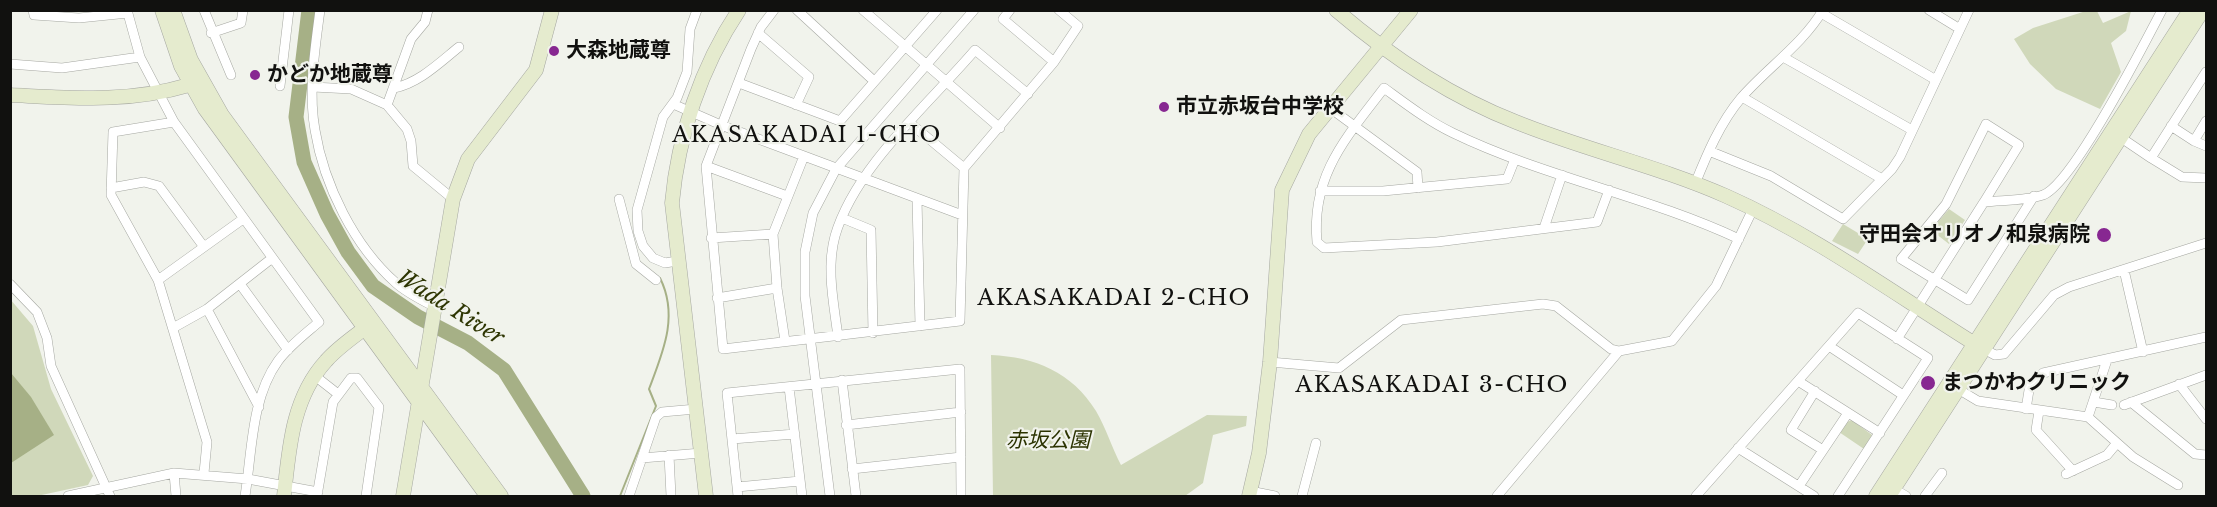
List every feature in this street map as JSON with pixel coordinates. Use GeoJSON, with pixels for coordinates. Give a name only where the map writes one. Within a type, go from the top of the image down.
{"type":"FeatureCollection","features":[{"type":"Feature","properties":{"kind":"street"},"geometry":{"type":"LineString","coordinates":[[33,10],[34,15],[128,12],[140,57],[157,94],[174,122],[271,259],[319,322],[288,350],[269,377],[259,407],[245,496]]}},
{"type":"Feature","properties":{"kind":"street"},"geometry":{"type":"LineString","coordinates":[[162,10],[196,83],[243,145],[369,325],[418,403],[487,496]]}},
{"type":"Feature","properties":{"kind":"street"},"geometry":{"type":"LineString","coordinates":[[173,10],[196,83]]}},
{"type":"Feature","properties":{"kind":"street"},"geometry":{"type":"LineString","coordinates":[[204,10],[231,75]]}},
{"type":"Feature","properties":{"kind":"street"},"geometry":{"type":"LineString","coordinates":[[212,33],[241,23],[243,10]]}},
{"type":"Feature","properties":{"kind":"street"},"geometry":{"type":"LineString","coordinates":[[280,86],[288,10]]}},
{"type":"Feature","properties":{"kind":"street"},"geometry":{"type":"LineString","coordinates":[[320,10],[313,87],[314,129],[320,151],[350,225],[372,258],[396,284],[435,310]]}},
{"type":"Feature","properties":{"kind":"street"},"geometry":{"type":"LineString","coordinates":[[387,105],[411,39],[425,22],[428,10]]}},
{"type":"Feature","properties":{"kind":"street"},"geometry":{"type":"LineString","coordinates":[[403,496],[453,199],[468,159],[536,70],[552,10]]}},
{"type":"Feature","properties":{"kind":"street"},"geometry":{"type":"LineString","coordinates":[[677,261],[665,263],[653,258],[643,246],[638,231],[637,210],[663,117],[673,104],[687,72],[690,29],[697,10]]}},
{"type":"Feature","properties":{"kind":"street"},"geometry":{"type":"LineString","coordinates":[[706,496],[672,203],[677,155],[691,112],[715,52],[739,10]]}},
{"type":"Feature","properties":{"kind":"street"},"geometry":{"type":"LineString","coordinates":[[774,10],[758,33],[706,166],[723,348],[838,337],[960,321],[964,168],[1054,62],[1078,26],[1059,10]]}},
{"type":"Feature","properties":{"kind":"street"},"geometry":{"type":"LineString","coordinates":[[797,10],[874,81]]}},
{"type":"Feature","properties":{"kind":"street"},"geometry":{"type":"LineString","coordinates":[[863,10],[1000,128]]}},
{"type":"Feature","properties":{"kind":"street"},"geometry":{"type":"LineString","coordinates":[[830,496],[805,296],[807,236],[813,213],[836,169],[974,10]]}},
{"type":"Feature","properties":{"kind":"street"},"geometry":{"type":"LineString","coordinates":[[1010,10],[1003,19],[1054,62]]}},
{"type":"Feature","properties":{"kind":"street"},"geometry":{"type":"LineString","coordinates":[[1336,10],[1380,48],[1447,90],[1516,123],[1695,184],[1753,208],[1819,245],[1995,355],[2004,354],[2054,295],[2069,287],[2206,243]]}},
{"type":"Feature","properties":{"kind":"street"},"geometry":{"type":"LineString","coordinates":[[1275,496],[1250,494],[1259,453],[1270,362],[1282,190],[1298,152],[1330,108],[1411,10]]}},
{"type":"Feature","properties":{"kind":"street"},"geometry":{"type":"LineString","coordinates":[[1929,10],[1960,29]]}},
{"type":"Feature","properties":{"kind":"street"},"geometry":{"type":"LineString","coordinates":[[1709,151],[1771,176],[1844,219],[1900,157],[1969,10]]}},
{"type":"Feature","properties":{"kind":"street"},"geometry":{"type":"LineString","coordinates":[[1984,202],[2044,195],[2057,186],[2097,128],[2162,10]]}},
{"type":"Feature","properties":{"kind":"street"},"geometry":{"type":"LineString","coordinates":[[1876,496],[1979,346],[2116,134],[2190,10]]}},
{"type":"Feature","properties":{"kind":"street"},"geometry":{"type":"LineString","coordinates":[[2116,134],[2203,10]]}},
{"type":"Feature","properties":{"kind":"street"},"geometry":{"type":"LineString","coordinates":[[739,83],[840,121],[933,12]]}},
{"type":"Feature","properties":{"kind":"street"},"geometry":{"type":"LineString","coordinates":[[1695,184],[1727,117],[1742,97],[1783,57],[1822,12],[1936,80]]}},
{"type":"Feature","properties":{"kind":"street"},"geometry":{"type":"LineString","coordinates":[[758,33],[809,77],[796,105]]}},
{"type":"Feature","properties":{"kind":"street"},"geometry":{"type":"LineString","coordinates":[[394,87],[405,85],[426,73],[459,47]]}},
{"type":"Feature","properties":{"kind":"street"},"geometry":{"type":"LineString","coordinates":[[838,337],[831,287],[831,261],[835,236],[862,178],[975,50],[1028,94]]}},
{"type":"Feature","properties":{"kind":"street"},"geometry":{"type":"LineString","coordinates":[[10,64],[62,68],[140,57]]}},
{"type":"Feature","properties":{"kind":"street"},"geometry":{"type":"LineString","coordinates":[[1783,57],[1912,130]]}},
{"type":"Feature","properties":{"kind":"street"},"geometry":{"type":"LineString","coordinates":[[2151,158],[2206,72]]}},
{"type":"Feature","properties":{"kind":"street"},"geometry":{"type":"LineString","coordinates":[[10,95],[110,99],[157,94],[196,83]]}},
{"type":"Feature","properties":{"kind":"street"},"geometry":{"type":"LineString","coordinates":[[313,87],[351,89],[387,105],[407,129],[411,141],[413,166],[453,199]]}},
{"type":"Feature","properties":{"kind":"street"},"geometry":{"type":"LineString","coordinates":[[1609,190],[1597,222],[1437,242],[1324,248],[1317,242],[1315,217],[1320,191],[1333,158],[1384,88],[1450,131],[1515,159],[1562,175],[1609,190],[1698,220],[1738,239]]}},
{"type":"Feature","properties":{"kind":"street"},"geometry":{"type":"LineString","coordinates":[[1742,97],[1882,179]]}},
{"type":"Feature","properties":{"kind":"street"},"geometry":{"type":"LineString","coordinates":[[673,104],[836,169],[962,215]]}},
{"type":"Feature","properties":{"kind":"street"},"geometry":{"type":"LineString","coordinates":[[1330,108],[1417,172],[1418,188]]}},
{"type":"Feature","properties":{"kind":"street"},"geometry":{"type":"LineString","coordinates":[[2194,141],[2206,121]]}},
{"type":"Feature","properties":{"kind":"street"},"geometry":{"type":"LineString","coordinates":[[174,122],[113,132],[111,188],[115,205],[158,280],[207,442],[204,473]]}},
{"type":"Feature","properties":{"kind":"street"},"geometry":{"type":"LineString","coordinates":[[910,123],[964,168]]}},
{"type":"Feature","properties":{"kind":"street"},"geometry":{"type":"LineString","coordinates":[[1897,339],[1934,279],[2019,146],[1986,124],[1946,204],[1901,259],[1934,279],[1968,300],[2034,196]]}},
{"type":"Feature","properties":{"kind":"street"},"geometry":{"type":"LineString","coordinates":[[2171,126],[2206,146]]}},
{"type":"Feature","properties":{"kind":"street"},"geometry":{"type":"LineString","coordinates":[[2116,134],[2182,177],[2206,178]]}},
{"type":"Feature","properties":{"kind":"street"},"geometry":{"type":"LineString","coordinates":[[786,341],[777,288],[773,234],[804,156]]}},
{"type":"Feature","properties":{"kind":"street"},"geometry":{"type":"LineString","coordinates":[[1320,191],[1383,191],[1507,179],[1515,159]]}},
{"type":"Feature","properties":{"kind":"street"},"geometry":{"type":"LineString","coordinates":[[706,166],[787,196]]}},
{"type":"Feature","properties":{"kind":"street"},"geometry":{"type":"LineString","coordinates":[[1544,228],[1562,175]]}},
{"type":"Feature","properties":{"kind":"street"},"geometry":{"type":"LineString","coordinates":[[111,188],[144,182],[159,186],[204,247]]}},
{"type":"Feature","properties":{"kind":"street"},"geometry":{"type":"LineString","coordinates":[[917,198],[920,326]]}},
{"type":"Feature","properties":{"kind":"street"},"geometry":{"type":"LineString","coordinates":[[637,210],[619,199],[636,264],[656,280]]}},
{"type":"Feature","properties":{"kind":"street"},"geometry":{"type":"LineString","coordinates":[[1270,362],[1339,368],[1401,320],[1543,304],[1556,306],[1605,345],[1618,351],[1672,341],[1716,286],[1753,208]]}},
{"type":"Feature","properties":{"kind":"street"},"geometry":{"type":"LineString","coordinates":[[842,218],[871,230],[873,333]]}},
{"type":"Feature","properties":{"kind":"street"},"geometry":{"type":"LineString","coordinates":[[158,280],[243,219]]}},
{"type":"Feature","properties":{"kind":"street"},"geometry":{"type":"LineString","coordinates":[[711,238],[773,234]]}},
{"type":"Feature","properties":{"kind":"street"},"geometry":{"type":"LineString","coordinates":[[173,328],[207,309],[271,259]]}},
{"type":"Feature","properties":{"kind":"street"},"geometry":{"type":"LineString","coordinates":[[2124,270],[2143,352]]}},
{"type":"Feature","properties":{"kind":"street"},"geometry":{"type":"LineString","coordinates":[[10,284],[36,312],[47,338],[51,366],[109,492]]}},
{"type":"Feature","properties":{"kind":"street"},"geometry":{"type":"LineString","coordinates":[[240,284],[288,350]]}},
{"type":"Feature","properties":{"kind":"street"},"geometry":{"type":"LineString","coordinates":[[717,298],[777,288]]}},
{"type":"Feature","properties":{"kind":"street"},"geometry":{"type":"LineString","coordinates":[[207,309],[259,407]]}},
{"type":"Feature","properties":{"kind":"street"},"geometry":{"type":"LineString","coordinates":[[1696,496],[1858,313],[1928,358],[1838,496]]}},
{"type":"Feature","properties":{"kind":"street"},"geometry":{"type":"LineString","coordinates":[[284,491],[289,450],[299,406],[326,361],[369,325]]}},
{"type":"Feature","properties":{"kind":"street"},"geometry":{"type":"LineString","coordinates":[[369,325],[420,387],[501,496]]}},
{"type":"Feature","properties":{"kind":"street"},"geometry":{"type":"LineString","coordinates":[[2026,409],[2030,384],[2043,373],[2206,337]]}},
{"type":"Feature","properties":{"kind":"street"},"geometry":{"type":"LineString","coordinates":[[1829,346],[1903,395]]}},
{"type":"Feature","properties":{"kind":"street"},"geometry":{"type":"LineString","coordinates":[[1896,494],[1958,389],[1979,346]]}},
{"type":"Feature","properties":{"kind":"street"},"geometry":{"type":"LineString","coordinates":[[1497,496],[1618,351]]}},
{"type":"Feature","properties":{"kind":"street"},"geometry":{"type":"LineString","coordinates":[[2088,417],[2107,360]]}},
{"type":"Feature","properties":{"kind":"street"},"geometry":{"type":"LineString","coordinates":[[800,481],[737,492],[727,393],[960,369],[961,496]]}},
{"type":"Feature","properties":{"kind":"street"},"geometry":{"type":"LineString","coordinates":[[2206,375],[2128,403],[2195,454],[2206,455]]}},
{"type":"Feature","properties":{"kind":"street"},"geometry":{"type":"LineString","coordinates":[[315,376],[338,394]]}},
{"type":"Feature","properties":{"kind":"street"},"geometry":{"type":"LineString","coordinates":[[68,496],[109,492],[174,473],[204,473],[248,478],[284,491],[317,494],[333,402],[351,378],[357,378],[379,407],[366,496]]}},
{"type":"Feature","properties":{"kind":"street"},"geometry":{"type":"LineString","coordinates":[[842,380],[856,496]]}},
{"type":"Feature","properties":{"kind":"street"},"geometry":{"type":"LineString","coordinates":[[1798,381],[1880,433]]}},
{"type":"Feature","properties":{"kind":"street"},"geometry":{"type":"LineString","coordinates":[[2179,384],[2206,419]]}},
{"type":"Feature","properties":{"kind":"street"},"geometry":{"type":"LineString","coordinates":[[789,387],[801,496]]}},
{"type":"Feature","properties":{"kind":"street"},"geometry":{"type":"LineString","coordinates":[[1958,389],[1978,401],[2088,417],[2117,443],[2156,467],[2178,485]]}},
{"type":"Feature","properties":{"kind":"street"},"geometry":{"type":"LineString","coordinates":[[1815,392],[1791,429],[1823,450]]}},
{"type":"Feature","properties":{"kind":"street"},"geometry":{"type":"LineString","coordinates":[[2094,402],[2112,405]]}},
{"type":"Feature","properties":{"kind":"street"},"geometry":{"type":"LineString","coordinates":[[629,496],[656,417],[662,412],[696,409]]}},
{"type":"Feature","properties":{"kind":"street"},"geometry":{"type":"LineString","coordinates":[[2038,411],[2036,430],[2069,472],[2107,455],[2117,443]]}},
{"type":"Feature","properties":{"kind":"street"},"geometry":{"type":"LineString","coordinates":[[846,425],[961,412]]}},
{"type":"Feature","properties":{"kind":"street"},"geometry":{"type":"LineString","coordinates":[[1798,486],[1848,413]]}},
{"type":"Feature","properties":{"kind":"street"},"geometry":{"type":"LineString","coordinates":[[732,440],[795,434]]}},
{"type":"Feature","properties":{"kind":"street"},"geometry":{"type":"LineString","coordinates":[[1302,496],[1316,443]]}},
{"type":"Feature","properties":{"kind":"street"},"geometry":{"type":"LineString","coordinates":[[1738,448],[1814,496]]}},
{"type":"Feature","properties":{"kind":"street"},"geometry":{"type":"LineString","coordinates":[[642,458],[701,453]]}},
{"type":"Feature","properties":{"kind":"street"},"geometry":{"type":"LineString","coordinates":[[669,455],[672,496]]}},
{"type":"Feature","properties":{"kind":"street"},"geometry":{"type":"LineString","coordinates":[[852,469],[961,457]]}},
{"type":"Feature","properties":{"kind":"street"},"geometry":{"type":"LineString","coordinates":[[174,473],[176,496]]}},
{"type":"Feature","properties":{"kind":"street"},"geometry":{"type":"LineString","coordinates":[[1924,496],[1942,473]]}},
{"type":"Feature","properties":{"kind":"green space"},"geometry":{"type":"Polygon","coordinates":[[[2089,10],[2097,11],[2103,23],[2131,11],[2126,31],[2111,43],[2121,72],[2100,109],[2056,89],[2030,64],[2014,39],[2033,28],[2089,10]]]}},
{"type":"Feature","properties":{"kind":"green space"},"geometry":{"type":"Polygon","coordinates":[[[1949,209],[1965,220],[1949,244],[1931,230],[1949,209]]]}},
{"type":"Feature","properties":{"kind":"green space"},"geometry":{"type":"Polygon","coordinates":[[[1843,224],[1868,239],[1858,254],[1832,241],[1843,224]]]}},
{"type":"Feature","properties":{"kind":"green space"},"geometry":{"type":"Polygon","coordinates":[[[10,299],[33,326],[51,389],[93,476],[88,485],[37,496],[11,496],[10,299]]]}},
{"type":"Feature","properties":{"kind":"green space","name":"赤坂公園"},"geometry":{"type":"Polygon","coordinates":[[[991,355],[1037,363],[1051,369],[1076,386],[1096,411],[1121,465],[1207,415],[1247,416],[1246,426],[1213,435],[1203,483],[1185,496],[993,496],[991,355]]]}},
{"type":"Feature","properties":{"kind":"green space"},"geometry":{"type":"Polygon","coordinates":[[[1852,420],[1872,435],[1864,449],[1839,432],[1847,422],[1852,420]]]}},
{"type":"Feature","properties":{"kind":"shaded area"},"geometry":{"type":"Polygon","coordinates":[[[11,373],[31,397],[54,435],[11,463],[11,373]]]}},
{"type":"Feature","properties":{"kind":"waterway","name":"Wada River"},"geometry":{"type":"LineString","coordinates":[[309,10],[296,117],[304,162],[327,214],[348,252],[373,286],[418,317],[468,343],[504,370],[583,496]]}},
{"type":"Feature","properties":{"kind":"waterway"},"geometry":{"type":"LineString","coordinates":[[620,496],[656,406],[649,389],[664,348],[669,320],[666,292],[660,278]]}},
{"type":"Feature","properties":{"kind":"place","name":"大森地蔵尊"},"geometry":{"type":"Point","coordinates":[554,51]}},
{"type":"Feature","properties":{"kind":"place","name":"かどか地蔵尊"},"geometry":{"type":"Point","coordinates":[255,75]}},
{"type":"Feature","properties":{"kind":"place","name":"市立赤坂台中学校"},"geometry":{"type":"Point","coordinates":[1164,107]}},
{"type":"Feature","properties":{"kind":"place","name":"守田会オリオノ和泉病院"},"geometry":{"type":"Point","coordinates":[2104,235]}},
{"type":"Feature","properties":{"kind":"place","name":"まつかわクリニック"},"geometry":{"type":"Point","coordinates":[1928,383]}},
{"type":"Feature","properties":{"kind":"district","name":"AKASAKADAI 1-CHO"},"geometry":{"type":"Point","coordinates":[807,136]}},
{"type":"Feature","properties":{"kind":"district","name":"AKASAKADAI 2-CHO"},"geometry":{"type":"Point","coordinates":[1114,299]}},
{"type":"Feature","properties":{"kind":"district","name":"AKASAKADAI 3-CHO"},"geometry":{"type":"Point","coordinates":[1432,386]}}]}
